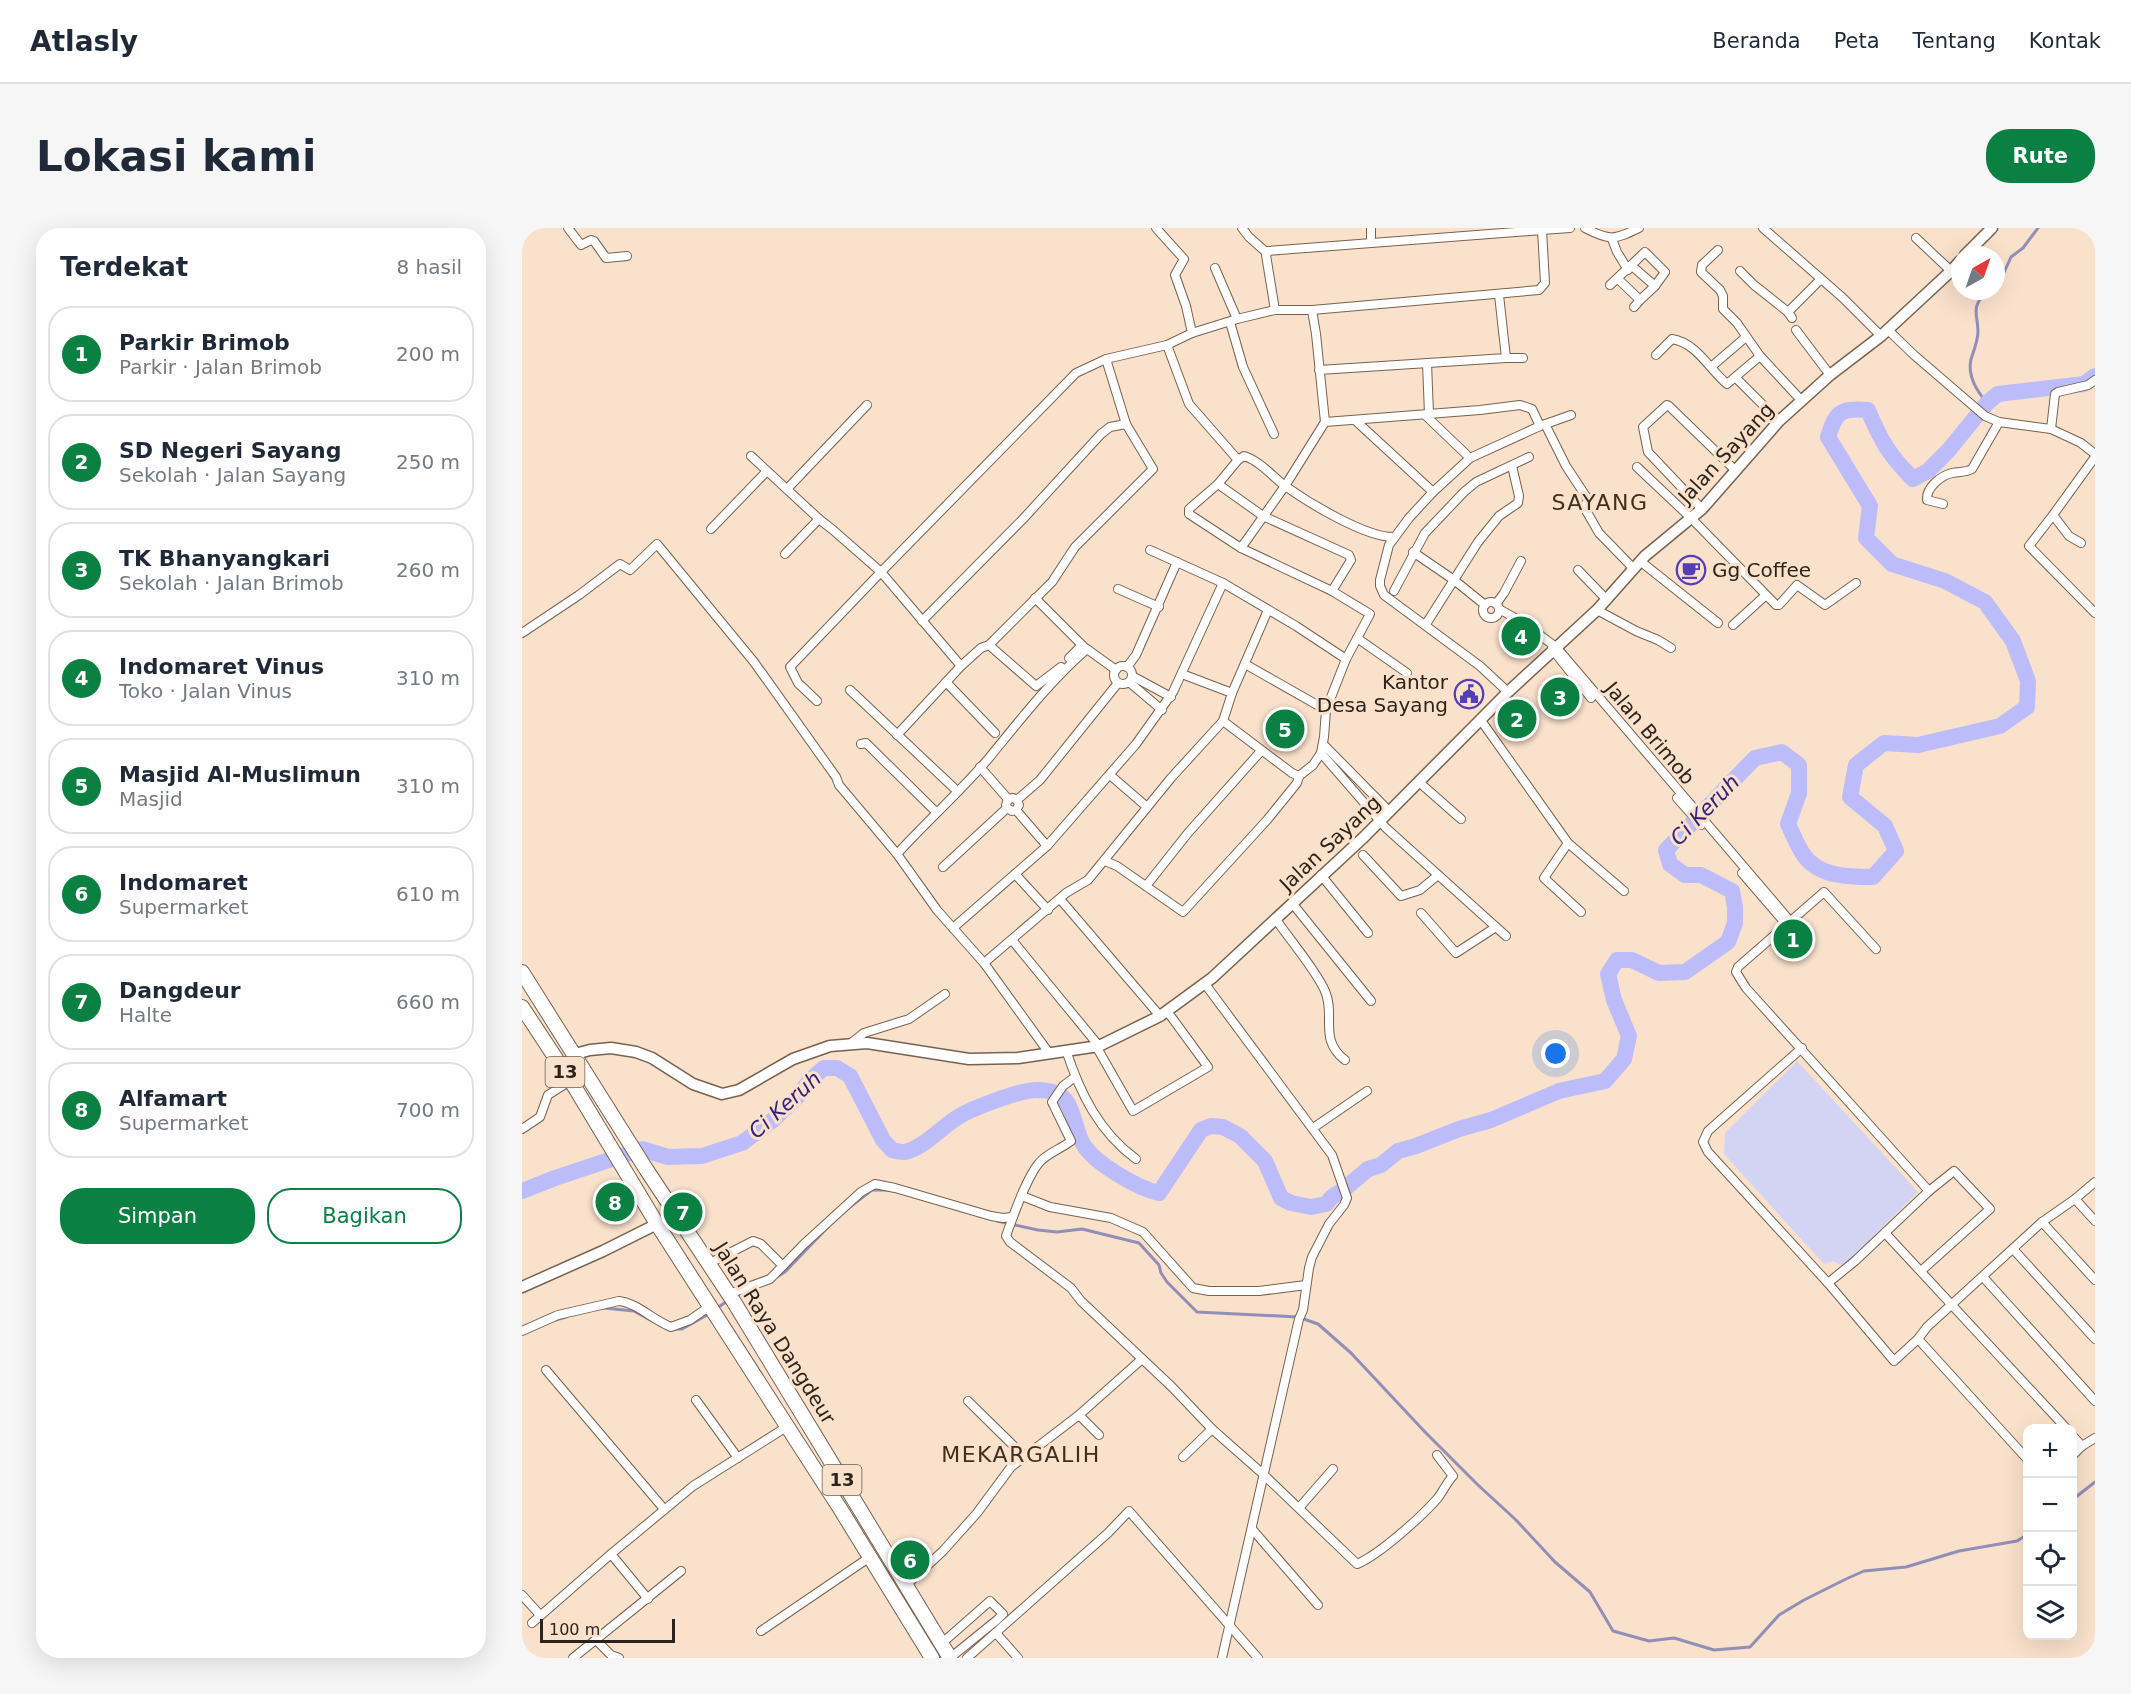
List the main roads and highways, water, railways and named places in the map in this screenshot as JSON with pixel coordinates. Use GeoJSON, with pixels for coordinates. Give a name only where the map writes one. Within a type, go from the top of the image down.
{"type":"FeatureCollection","features":[{"type":"Feature","properties":{"kind":"highway","name":"Jalan Raya Dangdeur"},"geometry":{"type":"LineString","coordinates":[[522,972],[646,1169],[731,1297],[950,1658]]}},
{"type":"Feature","properties":{"kind":"highway","name":"Jalan Raya Dangdeur"},"geometry":{"type":"LineString","coordinates":[[522,1007],[932,1658]]}},
{"type":"Feature","properties":{"kind":"main road"},"geometry":{"type":"LineString","coordinates":[[1974,246],[1992,228]]}},
{"type":"Feature","properties":{"kind":"main road","name":"Jalan Sayang"},"geometry":{"type":"LineString","coordinates":[[575,1054],[611,1048],[636,1052],[652,1058],[693,1084],[722,1094],[739,1090],[793,1059],[830,1046],[867,1043],[969,1059],[1018,1058],[1098,1046],[1163,1014],[1205,984],[1381,821],[1553,648],[1597,610],[1637,565],[1702,509],[1779,421],[1830,375],[1884,332],[1951,271]]}},
{"type":"Feature","properties":{"kind":"main road"},"geometry":{"type":"LineString","coordinates":[[522,1287],[657,1224]]}},
{"type":"Feature","properties":{"kind":"waterway"},"geometry":{"type":"LineString","coordinates":[[2005,270],[2011,257],[2023,248],[2038,228]]}},
{"type":"Feature","properties":{"kind":"waterway"},"geometry":{"type":"LineString","coordinates":[[1980,300],[1976,314],[1978,335],[1970,371],[1974,383],[1987,403]]}},
{"type":"Feature","properties":{"kind":"waterway","name":"Ci Keruh"},"geometry":{"type":"LineString","coordinates":[[522,1191],[642,1149],[668,1157],[702,1156],[742,1143],[773,1120],[824,1068],[837,1068],[850,1076],[883,1140],[892,1150],[905,1152],[912,1150],[955,1119],[983,1105],[1019,1093],[1046,1091],[1053,1092],[1066,1101],[1083,1144],[1096,1159],[1139,1186],[1159,1193],[1201,1130],[1211,1126],[1223,1127],[1240,1136],[1265,1161],[1281,1198],[1291,1203],[1311,1207],[1326,1204],[1368,1169],[1381,1165],[1398,1151],[1491,1120],[1559,1091],[1605,1081],[1624,1059],[1629,1036],[1614,1000],[1608,974],[1617,960],[1632,960],[1659,973],[1685,972],[1728,942],[1735,923],[1732,891],[1701,875],[1685,875],[1670,864],[1666,850],[1755,758],[1782,752],[1799,765],[1799,793],[1788,824],[1809,862],[1835,874],[1873,877],[1896,851],[1885,826],[1850,797],[1856,765],[1884,743],[1918,745],[2000,726],[2027,707],[2028,681],[2013,641],[1985,602],[1945,581],[1892,564],[1866,538],[1870,506],[1828,437],[1837,417],[1846,411],[1868,410],[1886,447],[1913,479],[1928,471],[1948,451],[1987,403],[1998,394],[2084,384],[2095,376]]}},
{"type":"Feature","properties":{"kind":"waterway"},"geometry":{"type":"LineString","coordinates":[[846,1210],[872,1190],[890,1190]]}},
{"type":"Feature","properties":{"kind":"waterway"},"geometry":{"type":"LineString","coordinates":[[997,1221],[1057,1232],[1082,1229],[1139,1243],[1159,1265],[1167,1282],[1197,1312],[1298,1317],[1318,1324],[1351,1353],[1425,1432],[1516,1520],[1555,1562],[1590,1592],[1613,1631],[1649,1641],[1674,1638],[1714,1650],[1750,1647],[1779,1615],[1804,1600],[1864,1571],[1906,1567],[1959,1551],[2017,1541],[2023,1537]]}},
{"type":"Feature","properties":{"kind":"waterway"},"geometry":{"type":"LineString","coordinates":[[775,1278],[785,1272],[828,1227]]}},
{"type":"Feature","properties":{"kind":"waterway"},"geometry":{"type":"LineString","coordinates":[[717,1308],[729,1300]]}},
{"type":"Feature","properties":{"kind":"waterway"},"geometry":{"type":"LineString","coordinates":[[604,1308],[634,1311],[652,1321]]}},
{"type":"Feature","properties":{"kind":"waterway"},"geometry":{"type":"LineString","coordinates":[[675,1329],[682,1329],[709,1314]]}},
{"type":"Feature","properties":{"kind":"waterway"},"geometry":{"type":"LineString","coordinates":[[552,1321],[566,1317]]}},
{"type":"Feature","properties":{"kind":"waterway"},"geometry":{"type":"LineString","coordinates":[[2077,1496],[2095,1482]]}},
{"type":"Feature","properties":{"kind":"place","name":"Gg Coffee"},"geometry":{"type":"Point","coordinates":[1691,570]}},
{"type":"Feature","properties":{"kind":"place","name":"Indomaret Vinus"},"geometry":{"type":"Point","coordinates":[1521,636]}},
{"type":"Feature","properties":{"kind":"place","name":"Kantor Desa Sayang"},"geometry":{"type":"Point","coordinates":[1469,694]}},
{"type":"Feature","properties":{"kind":"place","name":"TK Bhanyangkari"},"geometry":{"type":"Point","coordinates":[1560,697]}},
{"type":"Feature","properties":{"kind":"place","name":"SD Negeri Sayang"},"geometry":{"type":"Point","coordinates":[1517,719]}},
{"type":"Feature","properties":{"kind":"place","name":"Masjid Al-Muslimun"},"geometry":{"type":"Point","coordinates":[1285,729]}},
{"type":"Feature","properties":{"kind":"place","name":"Parkir Brimob"},"geometry":{"type":"Point","coordinates":[1793,939]}},
{"type":"Feature","properties":{"kind":"place","name":"Alfamart"},"geometry":{"type":"Point","coordinates":[615,1202]}},
{"type":"Feature","properties":{"kind":"place","name":"Dangdeur"},"geometry":{"type":"Point","coordinates":[683,1212]}},
{"type":"Feature","properties":{"kind":"place","name":"Indomaret"},"geometry":{"type":"Point","coordinates":[910,1560]}},
{"type":"Feature","properties":{"kind":"district","name":"SAYANG"},"geometry":{"type":"Point","coordinates":[1600,502]}},
{"type":"Feature","properties":{"kind":"district","name":"MEKARGALIH"},"geometry":{"type":"Point","coordinates":[1021,1454]}}]}
